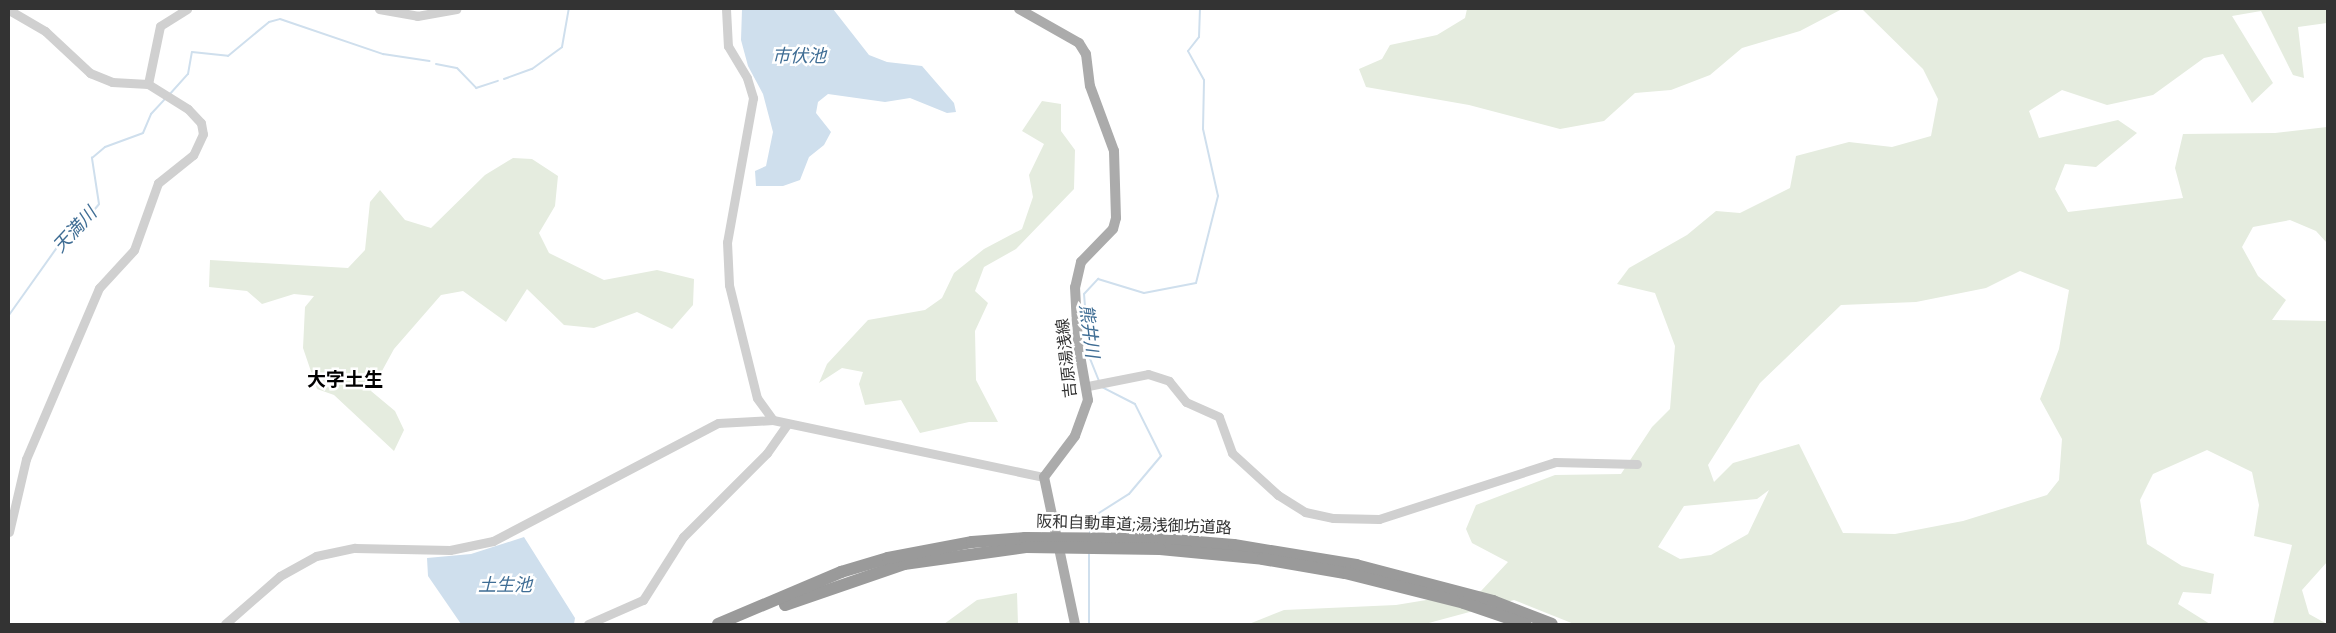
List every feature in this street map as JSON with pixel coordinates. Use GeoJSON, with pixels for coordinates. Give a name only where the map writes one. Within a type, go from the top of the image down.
{"type":"FeatureCollection","features":[{"type":"Feature","properties":{"kind":"highway","name":"阪和自動車道;湯浅御坊道路"},"geometry":{"type":"LineString","coordinates":[[740,624],[820,590],[878,571],[956,554],[1026,542]]}},
{"type":"Feature","properties":{"kind":"highway","name":"阪和自動車道;湯浅御坊道路"},"geometry":{"type":"LineString","coordinates":[[718,624],[841,572],[879,560],[954,544],[1026,542],[1160,544],[1273,555],[1394,574],[1493,607],[1552,624]]}},
{"type":"Feature","properties":{"kind":"highway","name":"阪和自動車道;湯浅御坊道路"},"geometry":{"type":"LineString","coordinates":[[1493,607],[1525,624]]}},
{"type":"Feature","properties":{"kind":"main road","name":"吉原湯浅線"},"geometry":{"type":"LineString","coordinates":[[1020,9],[1079,43],[1086,54],[1090,86],[1114,151],[1116,218],[1113,229],[1081,262],[1075,287],[1078,344],[1088,386],[1082,421],[1044,477]]}},
{"type":"Feature","properties":{"kind":"main road"},"geometry":{"type":"LineString","coordinates":[[1044,477],[1075,624]]}},
{"type":"Feature","properties":{"kind":"street"},"geometry":{"type":"LineString","coordinates":[[148,84],[160,26],[187,9]]}},
{"type":"Feature","properties":{"kind":"street"},"geometry":{"type":"LineString","coordinates":[[379,9],[417,16],[456,9]]}},
{"type":"Feature","properties":{"kind":"street"},"geometry":{"type":"LineString","coordinates":[[726,9],[728,46],[747,78],[753,98],[727,242],[729,285],[757,398],[773,420]]}},
{"type":"Feature","properties":{"kind":"street"},"geometry":{"type":"LineString","coordinates":[[9,10],[45,31],[95,76],[148,84],[167,96],[201,123],[199,147],[158,183],[134,250],[99,288],[26,459],[9,532]]}},
{"type":"Feature","properties":{"kind":"street"},"geometry":{"type":"LineString","coordinates":[[1088,386],[1148,374],[1169,381],[1186,402],[1219,417],[1232,453],[1278,495],[1305,512],[1333,518],[1379,519],[1555,462],[1637,464]]}},
{"type":"Feature","properties":{"kind":"street"},"geometry":{"type":"LineString","coordinates":[[225,624],[280,576],[316,556],[355,548],[450,550],[493,541],[554,512],[693,433],[733,421],[773,420],[1044,477]]}},
{"type":"Feature","properties":{"kind":"street"},"geometry":{"type":"LineString","coordinates":[[588,624],[643,600],[684,538],[767,453],[787,424]]}},
{"type":"Feature","properties":{"kind":"shaded area"},"geometry":{"type":"Polygon","coordinates":[[[1467,9],[1842,9],[1800,31],[1742,48],[1710,75],[1671,90],[1635,93],[1604,121],[1560,129],[1469,105],[1366,87],[1359,69],[1382,59],[1390,45],[1437,35],[1465,18],[1467,9]]]}},
{"type":"Feature","properties":{"kind":"shaded area"},"geometry":{"type":"Polygon","coordinates":[[[1862,9],[2327,9],[2327,23],[2298,27],[2304,78],[2293,75],[2261,11],[2232,16],[2273,83],[2252,103],[2223,54],[2204,58],[2153,95],[2107,105],[2062,90],[2029,111],[2039,138],[2118,120],[2137,133],[2096,167],[2065,164],[2055,189],[2068,212],[2183,198],[2175,168],[2183,134],[2275,133],[2327,127],[2327,243],[2316,231],[2290,220],[2253,227],[2242,247],[2258,276],[2286,300],[2272,320],[2327,321],[2327,562],[2302,590],[2309,614],[2327,624],[2273,624],[2292,545],[2254,536],[2259,505],[2252,472],[2207,450],[2153,474],[2140,500],[2147,544],[2182,566],[2214,574],[2211,594],[2183,592],[2178,604],[2210,624],[1574,624],[1514,600],[1425,624],[1249,624],[1284,610],[1396,605],[1481,591],[1508,562],[1472,543],[1466,529],[1476,505],[1555,475],[1621,474],[1652,427],[1670,409],[1675,346],[1655,293],[1617,284],[1629,268],[1687,235],[1716,211],[1740,213],[1790,188],[1796,156],[1849,142],[1892,147],[1931,136],[1938,99],[1923,69],[1862,9]],[[2020,271],[1986,288],[1916,302],[1841,305],[1760,383],[1708,465],[1714,482],[1733,463],[1799,444],[1843,533],[1895,534],[1963,521],[2047,495],[2059,480],[2062,439],[2040,399],[2059,349],[2069,290],[2020,271]],[[1769,490],[1757,499],[1684,506],[1658,547],[1680,559],[1711,555],[1748,534],[1769,490]]]}},
{"type":"Feature","properties":{"kind":"shaded area"},"geometry":{"type":"Polygon","coordinates":[[[1042,101],[1061,104],[1061,131],[1075,150],[1074,189],[1016,249],[984,267],[975,291],[988,303],[975,331],[976,380],[998,422],[969,422],[920,433],[901,400],[865,405],[859,384],[863,372],[842,368],[819,383],[827,364],[868,320],[925,310],[942,298],[954,273],[984,249],[1022,229],[1033,197],[1029,175],[1044,144],[1022,131],[1042,101]]]}},
{"type":"Feature","properties":{"kind":"shaded area"},"geometry":{"type":"Polygon","coordinates":[[[513,158],[532,159],[558,176],[555,206],[539,233],[549,253],[604,280],[657,270],[694,279],[693,305],[672,329],[637,312],[594,328],[564,325],[527,289],[506,322],[463,291],[441,295],[394,349],[371,391],[395,411],[404,430],[394,451],[334,395],[317,389],[303,348],[305,307],[314,296],[294,294],[262,304],[247,291],[209,287],[210,260],[348,268],[365,250],[370,202],[380,190],[405,220],[431,228],[485,175],[513,158]]]}},
{"type":"Feature","properties":{"kind":"shaded area"},"geometry":{"type":"Polygon","coordinates":[[[1017,593],[1018,624],[944,624],[977,600],[1017,593]]]}},
{"type":"Feature","properties":{"kind":"water","name":"市伏池"},"geometry":{"type":"Polygon","coordinates":[[[742,9],[833,9],[869,55],[887,62],[922,66],[954,103],[956,112],[947,113],[910,98],[885,102],[828,94],[818,102],[816,113],[831,132],[824,145],[809,157],[800,180],[783,186],[756,186],[755,171],[766,166],[773,132],[763,94],[748,66],[741,40],[742,9]]]}},
{"type":"Feature","properties":{"kind":"water","name":"土生池"},"geometry":{"type":"Polygon","coordinates":[[[524,537],[575,618],[574,624],[461,624],[428,576],[427,558],[471,554],[524,537]]]}},
{"type":"Feature","properties":{"kind":"waterway","name":"天満川"},"geometry":{"type":"LineString","coordinates":[[504,79],[532,69],[562,47],[569,9]]}},
{"type":"Feature","properties":{"kind":"waterway","name":"熊井川"},"geometry":{"type":"LineString","coordinates":[[1099,381],[1089,356],[1084,294],[1098,279],[1144,293],[1196,283],[1218,196],[1203,129],[1204,80],[1188,51],[1199,37],[1200,9]]}},
{"type":"Feature","properties":{"kind":"waterway","name":"天満川"},"geometry":{"type":"LineString","coordinates":[[169,95],[188,74],[192,52],[228,56],[269,22],[280,19],[383,54],[429,61]]}},
{"type":"Feature","properties":{"kind":"waterway","name":"天満川"},"geometry":{"type":"LineString","coordinates":[[436,64],[457,68],[476,88],[498,81]]}},
{"type":"Feature","properties":{"kind":"waterway","name":"天満川"},"geometry":{"type":"LineString","coordinates":[[9,315],[63,239],[79,228],[99,204],[92,158],[105,147],[143,133],[151,114],[166,98]]}},
{"type":"Feature","properties":{"kind":"waterway","name":"熊井川"},"geometry":{"type":"LineString","coordinates":[[1090,533],[1091,518],[1129,494],[1161,456],[1135,404],[1102,387]]}},
{"type":"Feature","properties":{"kind":"waterway","name":"熊井川"},"geometry":{"type":"LineString","coordinates":[[1089,553],[1089,624]]}},
{"type":"Feature","properties":{"kind":"district","name":"大字土生"},"geometry":{"type":"Point","coordinates":[345,380]}}]}
